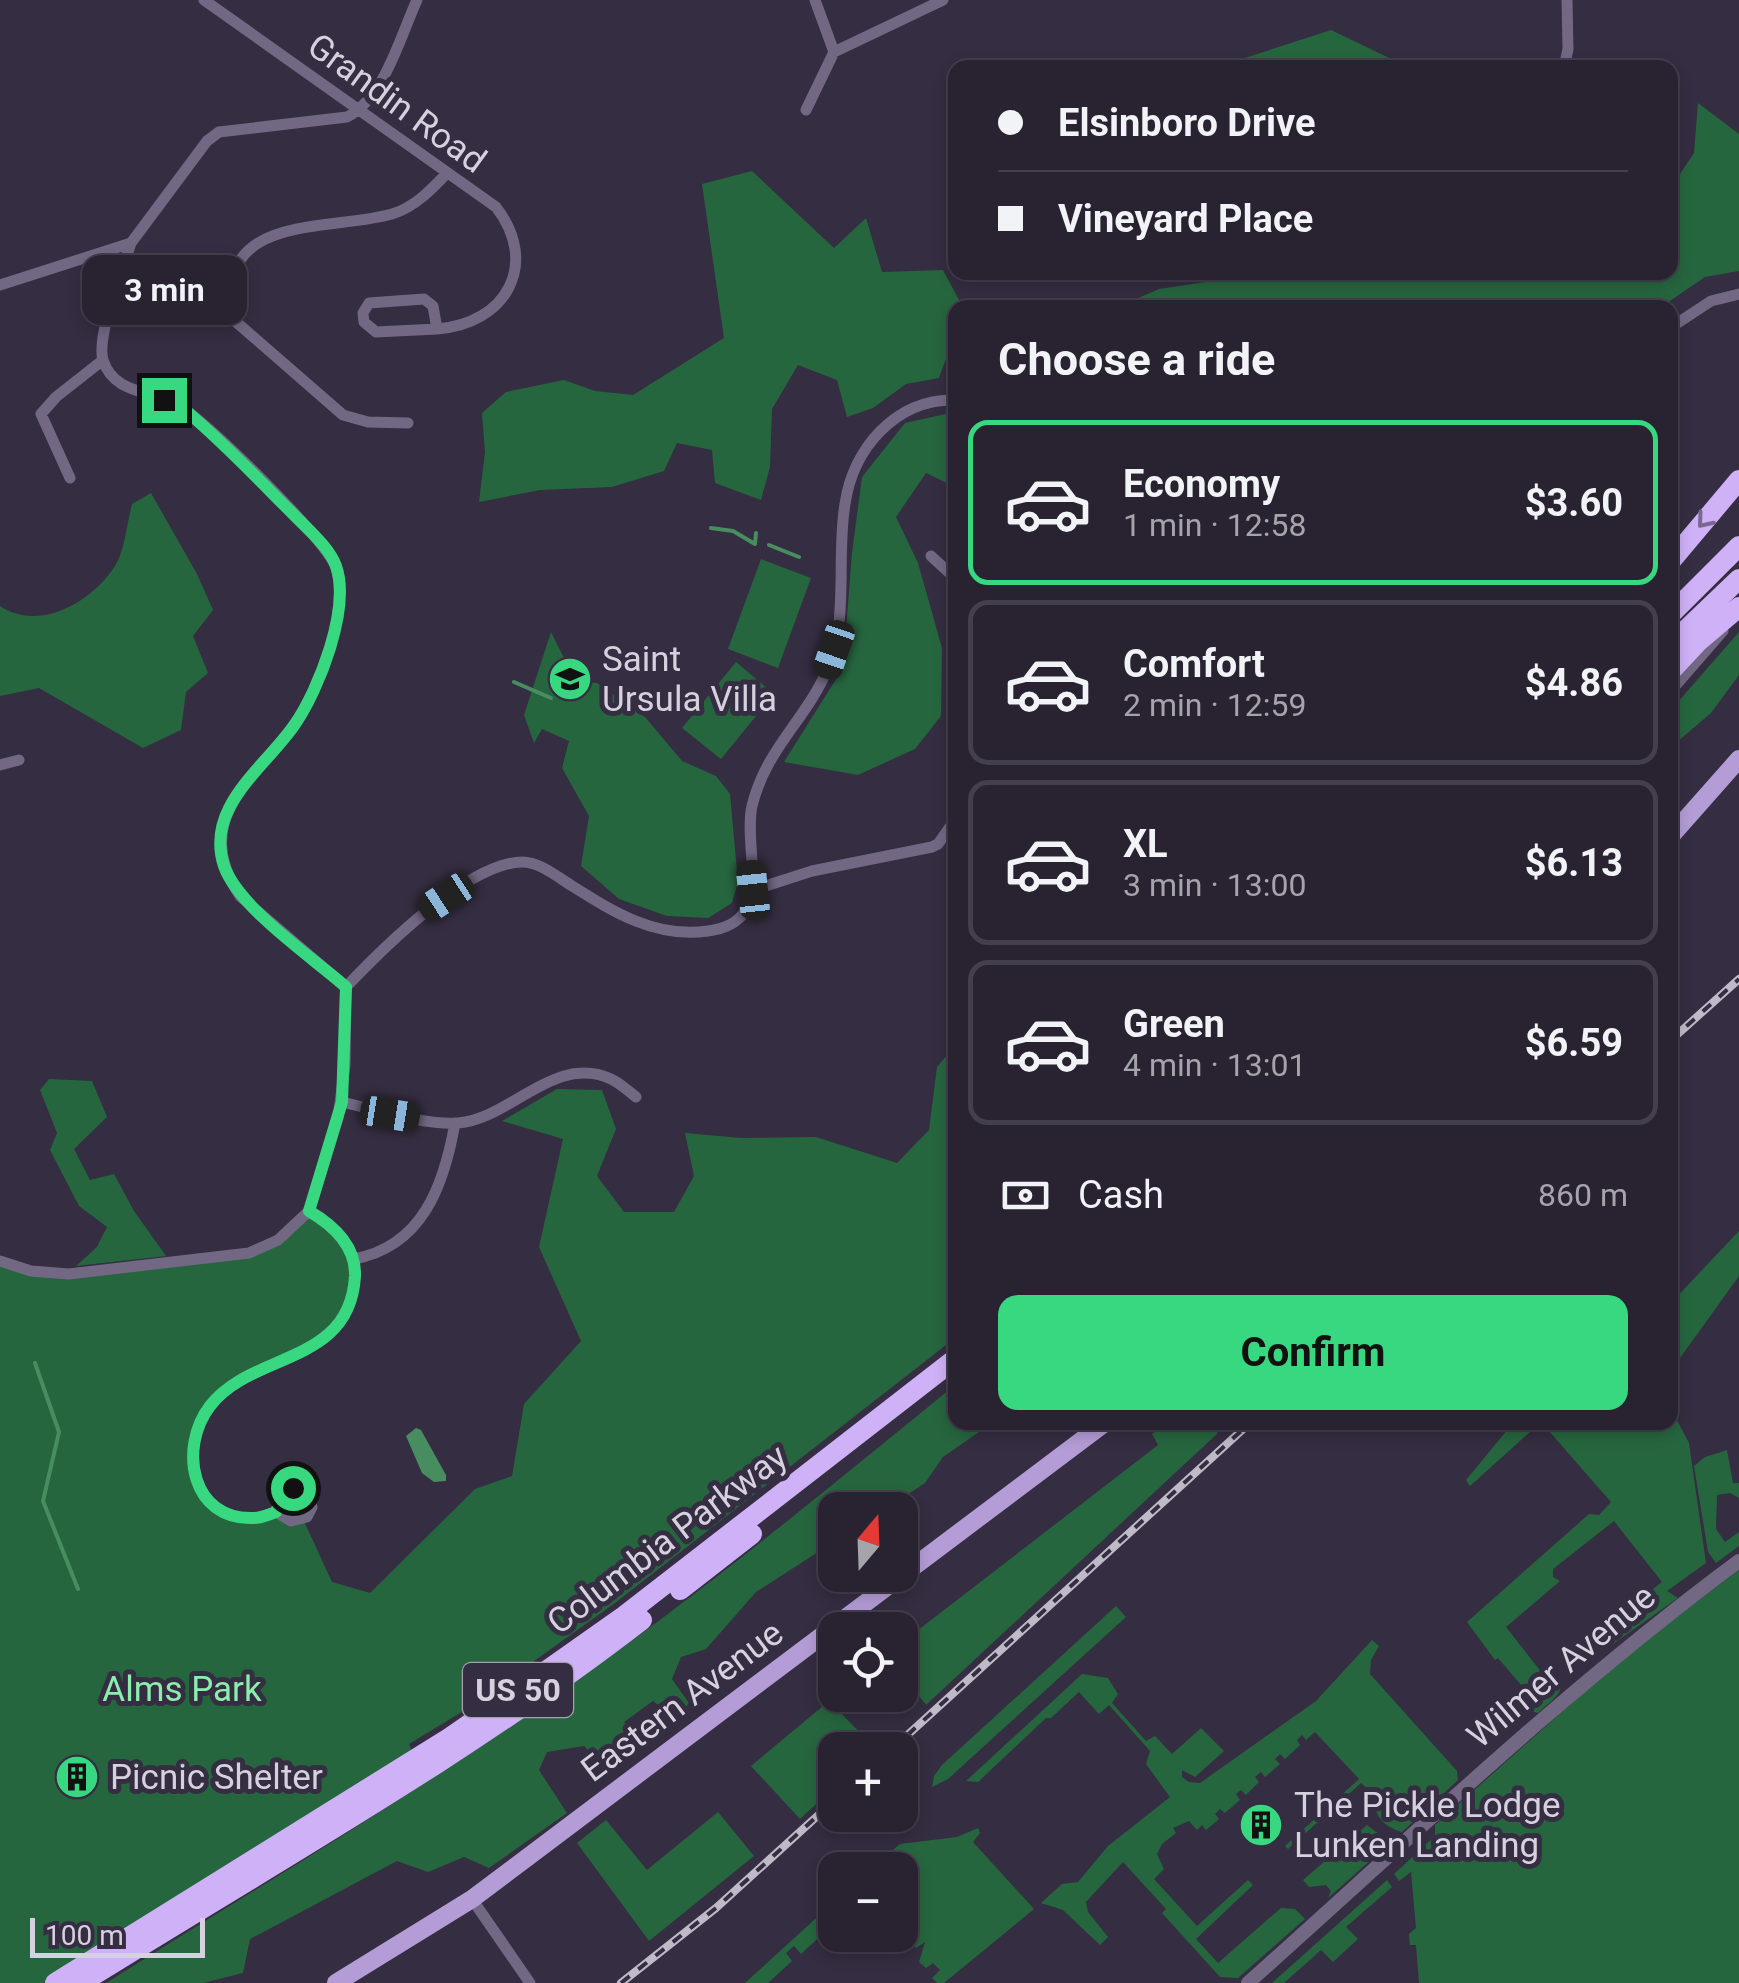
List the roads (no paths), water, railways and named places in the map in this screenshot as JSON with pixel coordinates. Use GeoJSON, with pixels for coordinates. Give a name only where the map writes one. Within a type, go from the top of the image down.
{"type":"FeatureCollection","features":[{"type":"Feature","properties":{"kind":"highway"},"geometry":{"type":"LineString","coordinates":[[1678,552],[1739,480]]}},
{"type":"Feature","properties":{"kind":"highway"},"geometry":{"type":"LineString","coordinates":[[1678,607],[1739,546]]}},
{"type":"Feature","properties":{"kind":"highway"},"geometry":{"type":"LineString","coordinates":[[1678,637],[1739,578]]}},
{"type":"Feature","properties":{"kind":"highway"},"geometry":{"type":"LineString","coordinates":[[1678,663],[1739,609]]}},
{"type":"Feature","properties":{"kind":"highway","name":"Columbia Parkway"},"geometry":{"type":"LineString","coordinates":[[55,1983],[449,1738],[536,1678],[624,1616],[948,1364]]}},
{"type":"Feature","properties":{"kind":"highway","name":"Columbia Parkway"},"geometry":{"type":"LineString","coordinates":[[82,1983],[342,1823],[592,1658],[948,1379]]}},
{"type":"Feature","properties":{"kind":"main road"},"geometry":{"type":"LineString","coordinates":[[1678,827],[1739,759]]}},
{"type":"Feature","properties":{"kind":"main road","name":"Eastern Avenue"},"geometry":{"type":"LineString","coordinates":[[336,1983],[472,1899],[1095,1430]]}},
{"type":"Feature","properties":{"kind":"street","name":"Grandin Road"},"geometry":{"type":"LineString","coordinates":[[204,0],[362,109],[496,207],[506,220],[515,259],[507,291],[498,304],[476,321],[462,327],[437,329]]}},
{"type":"Feature","properties":{"kind":"street"},"geometry":{"type":"LineString","coordinates":[[346,987],[240,896],[221,852],[224,820],[230,806],[294,725],[323,666],[338,614],[336,564],[315,536],[219,438],[178,404],[127,388],[110,376],[103,360],[110,304],[132,243],[207,141],[220,132],[347,117],[362,109],[384,75],[417,0]]}},
{"type":"Feature","properties":{"kind":"street"},"geometry":{"type":"LineString","coordinates":[[815,0],[834,52]]}},
{"type":"Feature","properties":{"kind":"street"},"geometry":{"type":"LineString","coordinates":[[806,110],[834,52],[943,0]]}},
{"type":"Feature","properties":{"kind":"street"},"geometry":{"type":"LineString","coordinates":[[1566,60],[1567,0]]}},
{"type":"Feature","properties":{"kind":"street"},"geometry":{"type":"LineString","coordinates":[[408,423],[368,422],[344,415],[235,321],[230,293],[238,267],[264,239],[288,230],[395,214],[431,190],[448,172]]}},
{"type":"Feature","properties":{"kind":"street"},"geometry":{"type":"LineString","coordinates":[[0,285],[132,243]]}},
{"type":"Feature","properties":{"kind":"street"},"geometry":{"type":"LineString","coordinates":[[1678,323],[1711,302],[1739,294]]}},
{"type":"Feature","properties":{"kind":"street"},"geometry":{"type":"LineString","coordinates":[[424,300],[434,306],[437,329],[376,332],[366,326],[363,314],[369,303],[424,300]]}},
{"type":"Feature","properties":{"kind":"street"},"geometry":{"type":"LineString","coordinates":[[70,478],[41,414],[103,360]]}},
{"type":"Feature","properties":{"kind":"street"},"geometry":{"type":"LineString","coordinates":[[0,1261],[31,1271],[69,1274],[249,1253],[278,1240],[309,1211],[342,1102],[346,987],[398,933],[428,909],[502,866],[522,862],[547,870],[634,922],[676,932],[723,929],[746,909],[753,890],[748,838],[756,791],[774,751],[818,689],[834,650],[840,618],[844,506],[854,474],[875,436],[900,414],[930,402],[948,401]]}},
{"type":"Feature","properties":{"kind":"street"},"geometry":{"type":"LineString","coordinates":[[931,556],[948,572]]}},
{"type":"Feature","properties":{"kind":"street"},"geometry":{"type":"LineString","coordinates":[[1678,682],[1739,609]]}},
{"type":"Feature","properties":{"kind":"street"},"geometry":{"type":"LineString","coordinates":[[0,765],[18,760]]}},
{"type":"Feature","properties":{"kind":"street"},"geometry":{"type":"LineString","coordinates":[[753,890],[812,871],[932,848],[948,830]]}},
{"type":"Feature","properties":{"kind":"street"},"geometry":{"type":"LineString","coordinates":[[342,1102],[455,1123],[497,1113],[541,1084],[567,1075],[610,1078],[636,1097]]}},
{"type":"Feature","properties":{"kind":"street"},"geometry":{"type":"LineString","coordinates":[[354,1259],[396,1245],[422,1220],[434,1198],[455,1123]]}},
{"type":"Feature","properties":{"kind":"street"},"geometry":{"type":"LineString","coordinates":[[276,1512],[254,1518],[231,1514],[216,1506],[204,1494],[193,1472],[195,1433],[222,1392],[302,1354],[333,1330],[352,1295],[354,1259],[332,1228],[309,1211]]}},
{"type":"Feature","properties":{"kind":"street","name":"Wilmer Avenue"},"geometry":{"type":"LineString","coordinates":[[1248,1983],[1473,1780],[1646,1632],[1739,1561]]}},
{"type":"Feature","properties":{"kind":"street"},"geometry":{"type":"LineString","coordinates":[[472,1899],[530,1983]]}},
{"type":"Feature","properties":{"kind":"waterway"},"geometry":{"type":"LineString","coordinates":[[711,528],[733,531],[755,544]]}},
{"type":"Feature","properties":{"kind":"waterway"},"geometry":{"type":"LineString","coordinates":[[755,544],[756,533]]}},
{"type":"Feature","properties":{"kind":"waterway"},"geometry":{"type":"LineString","coordinates":[[769,545],[799,557]]}},
{"type":"Feature","properties":{"kind":"waterway"},"geometry":{"type":"LineString","coordinates":[[514,682],[551,698]]}},
{"type":"Feature","properties":{"kind":"waterway"},"geometry":{"type":"LineString","coordinates":[[35,1363],[59,1432],[43,1501],[78,1589]]}},
{"type":"Feature","properties":{"kind":"railway"},"geometry":{"type":"LineString","coordinates":[[1678,1034],[1739,979]]}},
{"type":"Feature","properties":{"kind":"railway"},"geometry":{"type":"LineString","coordinates":[[911,1732],[1242,1430]]}},
{"type":"Feature","properties":{"kind":"railway"},"geometry":{"type":"LineString","coordinates":[[621,1983],[716,1908],[818,1815]]}},
{"type":"Feature","properties":{"kind":"place","name":"Saint Ursula Villa"},"geometry":{"type":"Point","coordinates":[570,679]}},
{"type":"Feature","properties":{"kind":"place","name":"Picnic Shelter"},"geometry":{"type":"Point","coordinates":[77,1777]}},
{"type":"Feature","properties":{"kind":"place","name":"The Pickle Lodge Lunken Landing"},"geometry":{"type":"Point","coordinates":[1261,1825]}},
{"type":"Feature","properties":{"kind":"park label","name":"Alms Park"},"geometry":{"type":"Point","coordinates":[182,1689]}}]}
